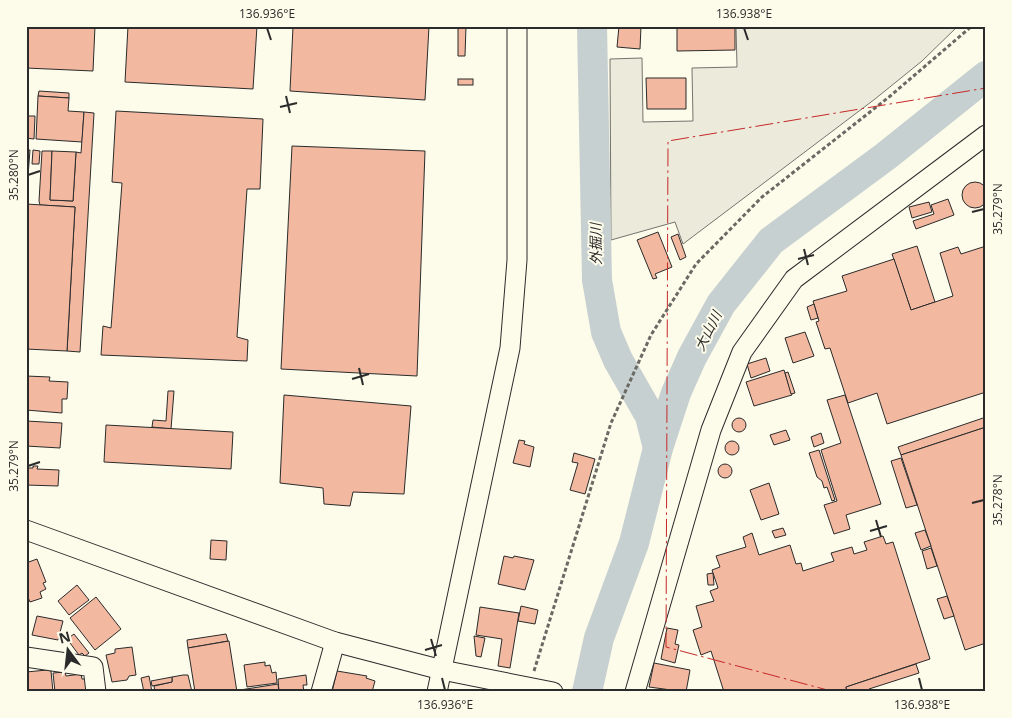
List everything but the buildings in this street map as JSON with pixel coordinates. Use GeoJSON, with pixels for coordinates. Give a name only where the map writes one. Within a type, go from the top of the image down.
{"type":"FeatureCollection","features":[{"type":"Feature","properties":{"kind":"street"},"geometry":{"type":"LineString","coordinates":[[437,692],[510,348],[517,260],[517,26]]}},
{"type":"Feature","properties":{"kind":"street"},"geometry":{"type":"LineString","coordinates":[[635,692],[711,430],[742,352],[794,279],[986,135]]}},
{"type":"Feature","properties":{"kind":"street"},"geometry":{"type":"LineString","coordinates":[[26,530],[335,642],[442,670],[543,690]]}},
{"type":"Feature","properties":{"kind":"street"},"geometry":{"type":"LineString","coordinates":[[322,692],[335,642]]}},
{"type":"Feature","properties":{"kind":"street"},"geometry":{"type":"LineString","coordinates":[[26,657],[93,667],[96,692]]}},
{"type":"Feature","properties":{"kind":"path"},"geometry":{"type":"LineString","coordinates":[[543,690],[534,665],[611,423],[651,335],[696,264],[762,197],[889,97],[972,26]]}},
{"type":"Feature","properties":{"kind":"shaded area"},"geometry":{"type":"Polygon","coordinates":[[[736,26],[958,26],[922,61],[875,99],[683,244],[675,222],[611,240],[610,59],[642,58],[643,122],[693,121],[692,68],[737,67],[736,26]]]}},
{"type":"Feature","properties":{"kind":"waterway","name":"外掘川"},"geometry":{"type":"LineString","coordinates":[[592,26],[597,280],[606,332],[618,360],[650,416],[658,448]]}},
{"type":"Feature","properties":{"kind":"waterway","name":"大山川"},"geometry":{"type":"LineString","coordinates":[[587,692],[599,638],[634,543],[658,448],[676,393],[692,357],[721,304],[771,241],[886,156],[986,76]]}},
{"type":"Feature","properties":{"kind":"power"},"geometry":{"type":"LineString","coordinates":[[835,692],[666,647],[668,141],[986,88]]}}]}
